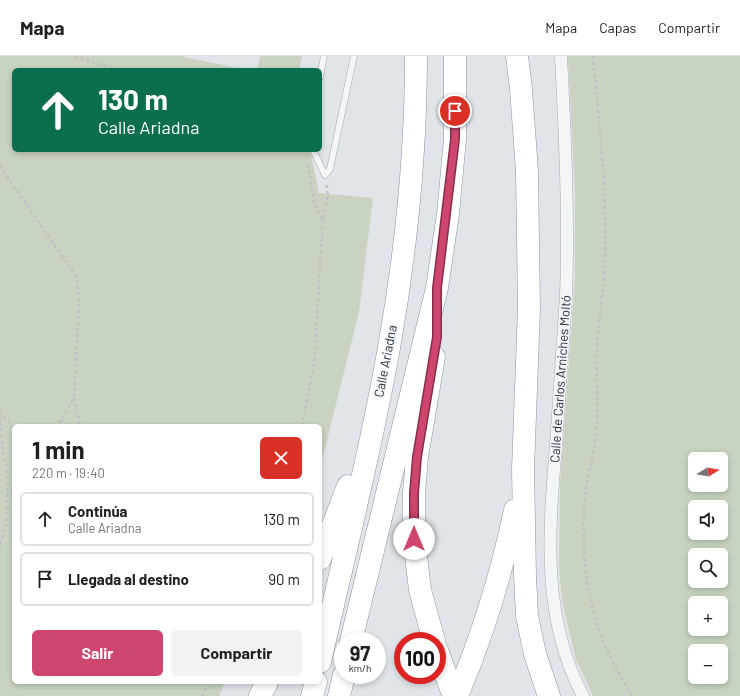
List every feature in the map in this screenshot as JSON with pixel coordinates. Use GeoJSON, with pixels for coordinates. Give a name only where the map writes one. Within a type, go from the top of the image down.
{"type":"FeatureCollection","features":[{"type":"Feature","properties":{"kind":"highway","name":"Calle Ariadna"},"geometry":{"type":"LineString","coordinates":[[322,653],[376,412],[390,342],[400,279],[411,172],[416,84],[416,56]]}},
{"type":"Feature","properties":{"kind":"highway"},"geometry":{"type":"LineString","coordinates":[[353,632],[437,288],[455,139],[455,56]]}},
{"type":"Feature","properties":{"kind":"highway"},"geometry":{"type":"LineString","coordinates":[[517,56],[527,171],[529,301],[523,469],[527,616],[535,654],[549,696]]}},
{"type":"Feature","properties":{"kind":"highway"},"geometry":{"type":"LineString","coordinates":[[432,632],[420,590],[414,539],[414,493],[417,457],[437,337],[437,288]]}},
{"type":"Feature","properties":{"kind":"highway"},"geometry":{"type":"LineString","coordinates":[[322,554],[376,412]]}},
{"type":"Feature","properties":{"kind":"highway"},"geometry":{"type":"LineString","coordinates":[[446,675],[451,689],[456,696],[471,664],[507,547],[523,469]]}},
{"type":"Feature","properties":{"kind":"highway"},"geometry":{"type":"LineString","coordinates":[[260,696],[266,684]]}},
{"type":"Feature","properties":{"kind":"highway"},"geometry":{"type":"LineString","coordinates":[[312,696],[315,684]]}},
{"type":"Feature","properties":{"kind":"highway"},"geometry":{"type":"LineString","coordinates":[[339,696],[342,684]]}},
{"type":"Feature","properties":{"kind":"street","name":"Calle de Carlos Arniches Moltó"},"geometry":{"type":"LineString","coordinates":[[561,56],[568,227],[563,344],[552,499],[551,585],[557,627],[574,678],[583,696]]}},
{"type":"Feature","properties":{"kind":"lane"},"geometry":{"type":"LineString","coordinates":[[322,68],[324,56]]}},
{"type":"Feature","properties":{"kind":"lane"},"geometry":{"type":"LineString","coordinates":[[314,152],[325,175],[330,169],[354,56]]}},
{"type":"Feature","properties":{"kind":"path"},"geometry":{"type":"LineString","coordinates":[[75,56],[111,68]]}},
{"type":"Feature","properties":{"kind":"path"},"geometry":{"type":"LineString","coordinates":[[593,56],[605,209],[605,260],[597,349],[597,423],[584,506],[586,576],[593,613],[601,636],[612,662],[632,696]]}},
{"type":"Feature","properties":{"kind":"path"},"geometry":{"type":"LineString","coordinates":[[306,157],[314,202],[323,221]]}},
{"type":"Feature","properties":{"kind":"path"},"geometry":{"type":"LineString","coordinates":[[0,166],[77,278],[79,299],[74,398],[80,424]]}},
{"type":"Feature","properties":{"kind":"path"},"geometry":{"type":"LineString","coordinates":[[302,424],[314,363],[323,221],[328,194],[325,175]]}},
{"type":"Feature","properties":{"kind":"path"},"geometry":{"type":"LineString","coordinates":[[59,424],[60,419],[74,398]]}},
{"type":"Feature","properties":{"kind":"path"},"geometry":{"type":"LineString","coordinates":[[0,412],[12,426]]}},
{"type":"Feature","properties":{"kind":"path"},"geometry":{"type":"LineString","coordinates":[[0,412],[2,442],[8,478],[6,525],[0,544]]}},
{"type":"Feature","properties":{"kind":"path"},"geometry":{"type":"LineString","coordinates":[[60,419],[64,424]]}},
{"type":"Feature","properties":{"kind":"path"},"geometry":{"type":"LineString","coordinates":[[7,508],[12,507]]}},
{"type":"Feature","properties":{"kind":"path"},"geometry":{"type":"LineString","coordinates":[[202,696],[209,684]]}},
{"type":"Feature","properties":{"kind":"green space"},"geometry":{"type":"Polygon","coordinates":[[[0,56],[180,56],[237,68],[12,68],[12,152],[310,152],[319,193],[373,198],[359,312],[322,460],[322,424],[12,424],[12,684],[224,684],[219,696],[0,696],[0,56]]]}},
{"type":"Feature","properties":{"kind":"green space"},"geometry":{"type":"Polygon","coordinates":[[[260,56],[302,56],[299,68],[257,68],[260,56]]]}},
{"type":"Feature","properties":{"kind":"green space"},"geometry":{"type":"Polygon","coordinates":[[[568,56],[740,56],[740,696],[593,696],[576,660],[562,601],[559,567],[560,486],[575,277],[575,193],[568,56]]]}},
{"type":"Feature","properties":{"kind":"route"},"geometry":{"type":"LineString","coordinates":[[414,539],[414,493],[417,457],[437,337],[437,288],[448,214],[455,139],[455,111]]}}]}
